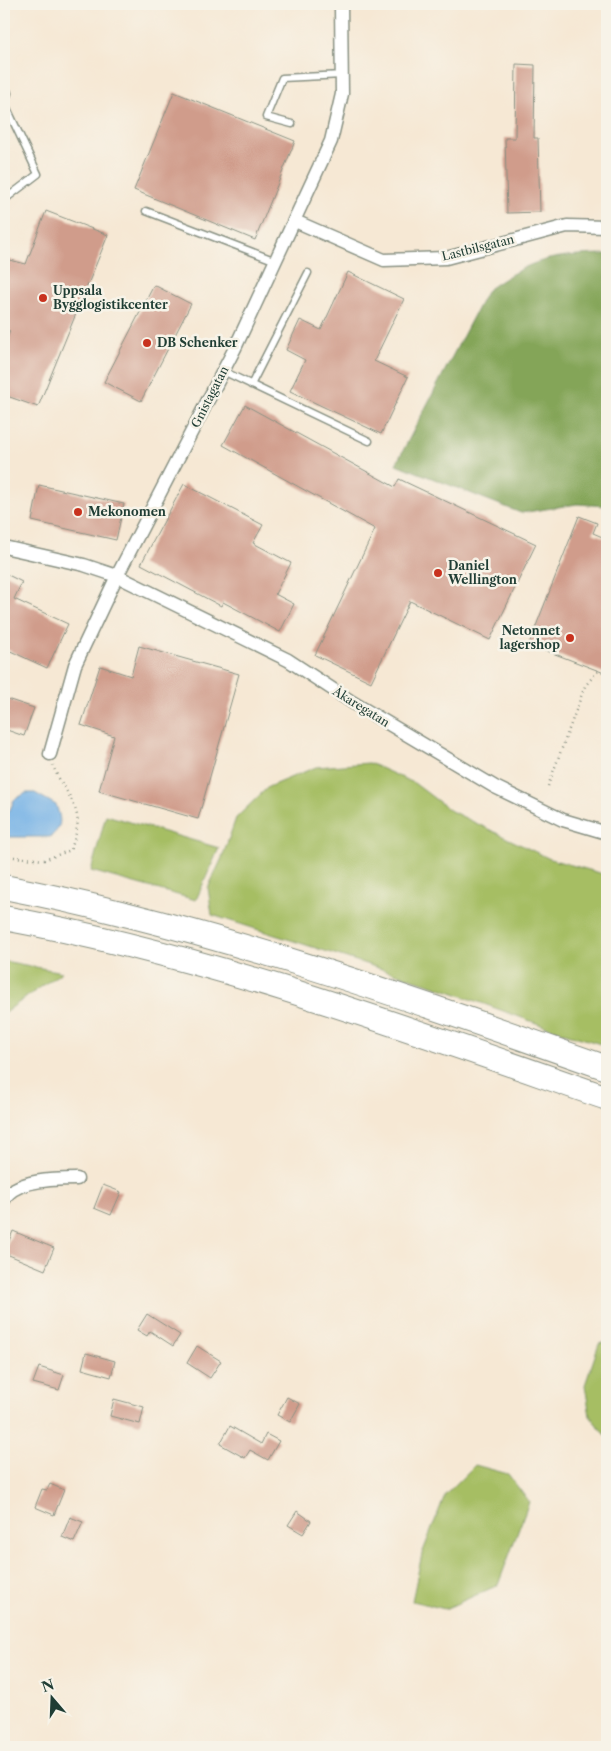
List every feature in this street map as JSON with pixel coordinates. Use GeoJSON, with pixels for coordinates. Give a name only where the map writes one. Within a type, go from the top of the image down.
{"type":"FeatureCollection","features":[{"type":"Feature","properties":{"kind":"highway"},"geometry":{"type":"LineString","coordinates":[[4,887],[194,931],[431,1006],[607,1068]]}},
{"type":"Feature","properties":{"kind":"highway"},"geometry":{"type":"LineString","coordinates":[[4,918],[185,958],[424,1034],[607,1098]]}},
{"type":"Feature","properties":{"kind":"street","name":"Gnistagatan"},"geometry":{"type":"LineString","coordinates":[[50,754],[75,665],[117,576],[223,372],[331,141],[342,94],[341,4]]}},
{"type":"Feature","properties":{"kind":"street","name":"Lastbilsgatan"},"geometry":{"type":"LineString","coordinates":[[295,221],[384,260],[446,258],[567,226],[607,227]]}},
{"type":"Feature","properties":{"kind":"street","name":"Åkaregatan"},"geometry":{"type":"LineString","coordinates":[[4,546],[84,565],[117,576],[288,660],[352,702],[495,787],[563,820],[607,833]]}},
{"type":"Feature","properties":{"kind":"street"},"geometry":{"type":"LineString","coordinates":[[4,1200],[6,1195],[22,1186],[53,1179],[77,1179]]}},
{"type":"Feature","properties":{"kind":"lane"},"geometry":{"type":"LineString","coordinates":[[292,124],[266,117],[282,78],[342,75]]}},
{"type":"Feature","properties":{"kind":"lane"},"geometry":{"type":"LineString","coordinates":[[4,94],[6,106],[38,174],[4,200]]}},
{"type":"Feature","properties":{"kind":"lane"},"geometry":{"type":"LineString","coordinates":[[146,211],[276,261]]}},
{"type":"Feature","properties":{"kind":"lane"},"geometry":{"type":"LineString","coordinates":[[251,385],[308,273]]}},
{"type":"Feature","properties":{"kind":"lane"},"geometry":{"type":"LineString","coordinates":[[223,372],[370,441]]}},
{"type":"Feature","properties":{"kind":"path"},"geometry":{"type":"LineString","coordinates":[[548,786],[585,686],[598,671]]}},
{"type":"Feature","properties":{"kind":"path"},"geometry":{"type":"LineString","coordinates":[[4,856],[44,860],[71,850],[78,825],[74,804],[56,773],[50,754]]}},
{"type":"Feature","properties":{"kind":"green space"},"geometry":{"type":"Polygon","coordinates":[[[607,254],[607,506],[577,504],[521,513],[396,464],[487,290],[517,271],[544,260],[557,257],[607,254]]]}},
{"type":"Feature","properties":{"kind":"green space"},"geometry":{"type":"Polygon","coordinates":[[[369,763],[414,783],[451,811],[550,859],[600,873],[607,879],[607,1046],[558,1031],[435,986],[212,915],[208,888],[222,858],[236,818],[268,787],[316,767],[369,763]]]}},
{"type":"Feature","properties":{"kind":"green space"},"geometry":{"type":"Polygon","coordinates":[[[106,815],[219,848],[196,900],[91,871],[106,815]]]}},
{"type":"Feature","properties":{"kind":"green space"},"geometry":{"type":"Polygon","coordinates":[[[4,961],[62,972],[4,1013],[4,961]]]}},
{"type":"Feature","properties":{"kind":"green space"},"geometry":{"type":"Polygon","coordinates":[[[607,1342],[607,1438],[590,1416],[585,1385],[599,1344],[607,1342]]]}},
{"type":"Feature","properties":{"kind":"green space"},"geometry":{"type":"Polygon","coordinates":[[[475,1465],[508,1474],[529,1502],[498,1585],[445,1609],[412,1601],[422,1554],[445,1495],[475,1465]]]}},
{"type":"Feature","properties":{"kind":"water"},"geometry":{"type":"Polygon","coordinates":[[[26,793],[35,793],[56,805],[60,823],[57,830],[50,837],[4,837],[4,814],[10,810],[14,800],[26,793]]]}},
{"type":"Feature","properties":{"kind":"building"},"geometry":{"type":"Polygon","coordinates":[[[516,64],[535,65],[534,138],[538,138],[540,212],[507,213],[505,138],[515,138],[516,64]]]}},
{"type":"Feature","properties":{"kind":"building"},"geometry":{"type":"Polygon","coordinates":[[[174,92],[295,141],[255,240],[134,190],[174,92]]]}},
{"type":"Feature","properties":{"kind":"building","name":"Uppsala Bygglogistikcenter"},"geometry":{"type":"Polygon","coordinates":[[[46,211],[108,235],[38,407],[4,395],[4,346],[10,331],[4,329],[4,268],[6,259],[26,264],[46,211]]]}},
{"type":"Feature","properties":{"kind":"building"},"geometry":{"type":"Polygon","coordinates":[[[348,272],[404,299],[374,361],[408,377],[381,434],[290,391],[305,360],[286,350],[300,320],[321,330],[348,272]]]}},
{"type":"Feature","properties":{"kind":"building","name":"DB Schenker"},"geometry":{"type":"Polygon","coordinates":[[[154,285],[191,304],[141,401],[104,382],[154,285]]]}},
{"type":"Feature","properties":{"kind":"building","name":"Daniel Wellington"},"geometry":{"type":"Polygon","coordinates":[[[245,405],[395,487],[399,479],[536,544],[490,640],[410,601],[371,682],[315,655],[375,529],[223,445],[245,405]]]}},
{"type":"Feature","properties":{"kind":"building"},"geometry":{"type":"Polygon","coordinates":[[[184,484],[263,525],[253,543],[291,563],[275,594],[294,604],[280,632],[223,602],[221,606],[141,564],[184,484]]]}},
{"type":"Feature","properties":{"kind":"building","name":"Mekonomen"},"geometry":{"type":"Polygon","coordinates":[[[39,485],[124,504],[116,540],[32,521],[39,485]]]}},
{"type":"Feature","properties":{"kind":"building"},"geometry":{"type":"Polygon","coordinates":[[[579,516],[597,523],[593,533],[607,539],[607,674],[529,644],[579,516]]]}},
{"type":"Feature","properties":{"kind":"building"},"geometry":{"type":"Polygon","coordinates":[[[4,573],[22,582],[14,599],[68,624],[47,668],[4,648],[4,573]]]}},
{"type":"Feature","properties":{"kind":"building"},"geometry":{"type":"Polygon","coordinates":[[[139,646],[239,674],[198,819],[99,791],[114,736],[81,725],[100,666],[131,676],[139,646]]]}},
{"type":"Feature","properties":{"kind":"building"},"geometry":{"type":"Polygon","coordinates":[[[4,698],[34,708],[24,736],[4,729],[4,698]]]}},
{"type":"Feature","properties":{"kind":"building"},"geometry":{"type":"Polygon","coordinates":[[[103,1185],[121,1192],[111,1215],[94,1208],[103,1185]]]}},
{"type":"Feature","properties":{"kind":"building"},"geometry":{"type":"Polygon","coordinates":[[[13,1231],[54,1248],[45,1270],[4,1253],[13,1231]]]}},
{"type":"Feature","properties":{"kind":"building"},"geometry":{"type":"Polygon","coordinates":[[[147,1314],[180,1335],[173,1346],[150,1331],[147,1336],[137,1330],[147,1314]]]}},
{"type":"Feature","properties":{"kind":"building"},"geometry":{"type":"Polygon","coordinates":[[[197,1346],[221,1361],[210,1378],[187,1363],[197,1346]]]}},
{"type":"Feature","properties":{"kind":"building"},"geometry":{"type":"Polygon","coordinates":[[[86,1353],[115,1361],[111,1377],[82,1369],[86,1353]]]}},
{"type":"Feature","properties":{"kind":"building"},"geometry":{"type":"Polygon","coordinates":[[[39,1367],[64,1375],[59,1390],[33,1383],[39,1367]]]}},
{"type":"Feature","properties":{"kind":"building"},"geometry":{"type":"Polygon","coordinates":[[[287,1397],[300,1404],[290,1422],[277,1415],[287,1397]]]}},
{"type":"Feature","properties":{"kind":"building"},"geometry":{"type":"Polygon","coordinates":[[[114,1399],[144,1407],[140,1424],[110,1416],[114,1399]]]}},
{"type":"Feature","properties":{"kind":"building"},"geometry":{"type":"Polygon","coordinates":[[[230,1426],[261,1444],[266,1434],[279,1441],[268,1460],[250,1450],[245,1458],[220,1444],[230,1426]]]}},
{"type":"Feature","properties":{"kind":"building"},"geometry":{"type":"Polygon","coordinates":[[[50,1484],[64,1490],[54,1515],[35,1507],[42,1489],[47,1490],[50,1484]]]}},
{"type":"Feature","properties":{"kind":"building"},"geometry":{"type":"Polygon","coordinates":[[[297,1511],[311,1521],[303,1534],[288,1525],[297,1511]]]}},
{"type":"Feature","properties":{"kind":"building"},"geometry":{"type":"Polygon","coordinates":[[[70,1517],[83,1522],[74,1542],[62,1537],[70,1517]]]}},
{"type":"Feature","properties":{"kind":"place","name":"Uppsala Bygglogistikcenter"},"geometry":{"type":"Point","coordinates":[43,298]}},
{"type":"Feature","properties":{"kind":"place","name":"DB Schenker"},"geometry":{"type":"Point","coordinates":[147,343]}},
{"type":"Feature","properties":{"kind":"place","name":"Mekonomen"},"geometry":{"type":"Point","coordinates":[78,512]}},
{"type":"Feature","properties":{"kind":"place","name":"Daniel Wellington"},"geometry":{"type":"Point","coordinates":[438,573]}},
{"type":"Feature","properties":{"kind":"place","name":"Netonnet lagershop"},"geometry":{"type":"Point","coordinates":[570,638]}}]}
